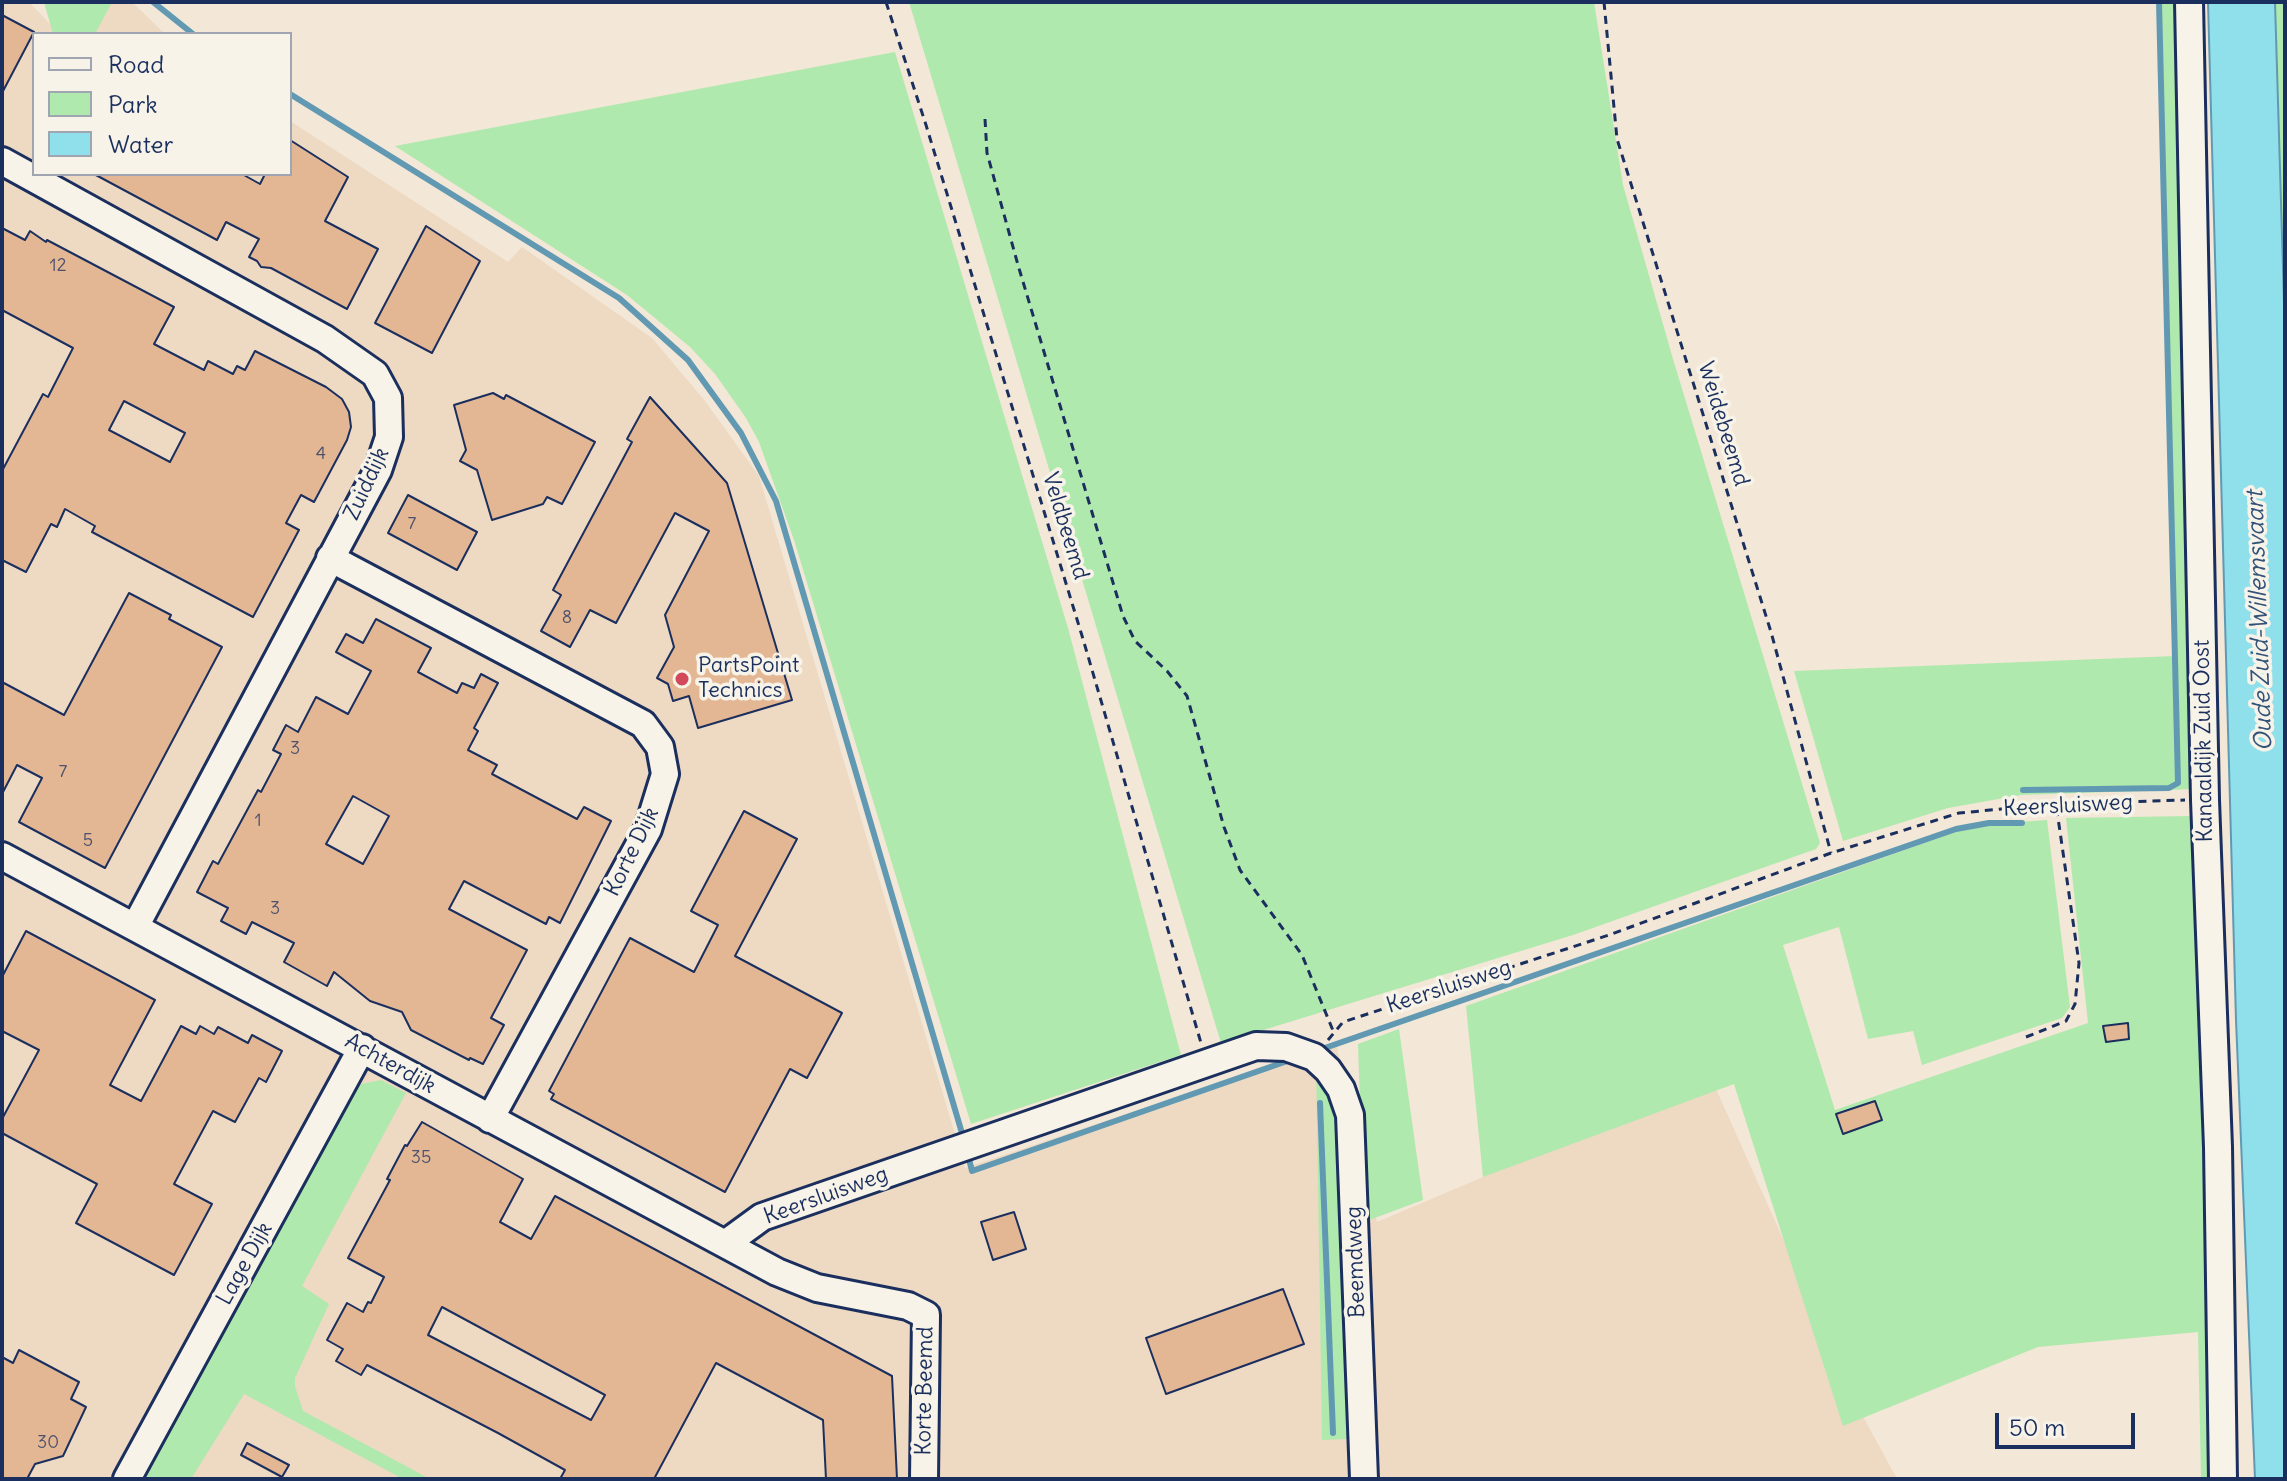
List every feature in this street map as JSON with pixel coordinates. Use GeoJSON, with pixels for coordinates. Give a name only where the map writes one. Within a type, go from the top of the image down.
{"type":"FeatureCollection","features":[{"type":"Feature","properties":{"kind":"street","name":"Kanaaldijk Zuid Oost"},"geometry":{"type":"LineString","coordinates":[[2189,2],[2205,800],[2218,1147],[2223,1479]]}},
{"type":"Feature","properties":{"kind":"street","name":"Zuiddijk"},"geometry":{"type":"LineString","coordinates":[[2,161],[325,339],[375,374],[388,398],[389,437],[378,470],[135,927]]}},
{"type":"Feature","properties":{"kind":"street","name":"Korte Dijk"},"geometry":{"type":"LineString","coordinates":[[330,558],[643,724],[660,747],[665,774],[648,829],[490,1119]]}},
{"type":"Feature","properties":{"kind":"street","name":"Achterdijk"},"geometry":{"type":"LineString","coordinates":[[2,856],[777,1272]]}},
{"type":"Feature","properties":{"kind":"street","name":"Keersluisweg"},"geometry":{"type":"LineString","coordinates":[[725,1244],[762,1217],[1256,1046],[1286,1047],[1314,1057]]}},
{"type":"Feature","properties":{"kind":"street","name":"Lage Dijk"},"geometry":{"type":"LineString","coordinates":[[127,1479],[362,1048]]}},
{"type":"Feature","properties":{"kind":"street","name":"Beemdweg"},"geometry":{"type":"LineString","coordinates":[[1314,1057],[1341,1089],[1350,1115],[1364,1479]]}},
{"type":"Feature","properties":{"kind":"street","name":"Korte Beemd"},"geometry":{"type":"LineString","coordinates":[[777,1272],[817,1288],[908,1306],[926,1315],[924,1479]]}},
{"type":"Feature","properties":{"kind":"path","name":"Veldbeemd"},"geometry":{"type":"LineString","coordinates":[[886,2],[1083,639],[1207,1062]]}},
{"type":"Feature","properties":{"kind":"path","name":"Weidebeemd"},"geometry":{"type":"LineString","coordinates":[[1604,2],[1617,139],[1771,632],[1831,853]]}},
{"type":"Feature","properties":{"kind":"path"},"geometry":{"type":"LineString","coordinates":[[985,119],[987,153],[1018,265],[1123,616],[1135,641],[1167,671],[1187,696],[1224,827],[1240,870],[1302,955],[1334,1033]]}},
{"type":"Feature","properties":{"kind":"path","name":"Keersluisweg"},"geometry":{"type":"LineString","coordinates":[[1314,1057],[1343,1022],[1609,935],[1831,853],[1959,813],[2056,804],[2205,800]]}},
{"type":"Feature","properties":{"kind":"path"},"geometry":{"type":"LineString","coordinates":[[2026,1037],[2066,1021],[2075,1004],[2079,963],[2056,804]]}},
{"type":"Feature","properties":{"kind":"shaded area"},"geometry":{"type":"Polygon","coordinates":[[[2,2],[29,2],[54,32],[32,32],[32,176],[292,176],[292,122],[508,262],[522,247],[652,338],[705,401],[759,476],[965,1168],[1336,1044],[1377,1222],[1712,1080],[1859,1409],[1897,1479],[2,1479],[2,2]]]}},
{"type":"Feature","properties":{"kind":"shaded area"},"geometry":{"type":"Polygon","coordinates":[[[109,2],[132,2],[163,32],[93,32],[109,2]]]}},
{"type":"Feature","properties":{"kind":"green space"},"geometry":{"type":"Polygon","coordinates":[[[44,2],[112,2],[96,32],[52,32],[44,2]]]}},
{"type":"Feature","properties":{"kind":"green space"},"geometry":{"type":"Polygon","coordinates":[[[909,2],[1594,2],[1623,185],[1820,843],[1816,849],[1573,935],[1221,1043],[909,2]]]}},
{"type":"Feature","properties":{"kind":"green space"},"geometry":{"type":"Polygon","coordinates":[[[2159,2],[2178,2],[2195,789],[2021,795],[1948,808],[1843,841],[1794,671],[2175,656],[2159,2]]]}},
{"type":"Feature","properties":{"kind":"green space"},"geometry":{"type":"Polygon","coordinates":[[[2275,2],[2285,2],[2285,336],[2279,138],[2275,2]]]}},
{"type":"Feature","properties":{"kind":"green space"},"geometry":{"type":"Polygon","coordinates":[[[895,52],[1068,628],[1181,1055],[971,1124],[794,540],[759,442],[746,418],[715,374],[690,347],[627,295],[395,146],[895,52]]]}},
{"type":"Feature","properties":{"kind":"green space"},"geometry":{"type":"Polygon","coordinates":[[[2189,816],[2197,823],[2219,1479],[2201,1479],[2198,1332],[2038,1347],[1843,1426],[1734,1084],[1483,1177],[1466,1006],[1975,825],[2047,820],[2070,1007],[2062,1018],[1922,1065],[1913,1031],[1868,1039],[1839,927],[1783,945],[1835,1110],[2088,1023],[2066,818],[2189,816]]]}},
{"type":"Feature","properties":{"kind":"green space"},"geometry":{"type":"Polygon","coordinates":[[[1399,1029],[1423,1200],[1364,1222],[1358,1044],[1399,1029]]]}},
{"type":"Feature","properties":{"kind":"green space"},"geometry":{"type":"Polygon","coordinates":[[[1328,1054],[1333,1056],[1347,1439],[1322,1440],[1316,1058],[1328,1054]]]}},
{"type":"Feature","properties":{"kind":"green space"},"geometry":{"type":"Polygon","coordinates":[[[381,1080],[406,1093],[302,1286],[329,1304],[295,1378],[295,1386],[303,1411],[430,1479],[403,1479],[244,1394],[191,1479],[142,1479],[352,1096],[361,1084],[381,1080]]]}},
{"type":"Feature","properties":{"kind":"water","name":"Oude Zuid-Willemsvaart"},"geometry":{"type":"Polygon","coordinates":[[[2208,2],[2275,2],[2285,336],[2285,1479],[2255,1479],[2236,1020],[2208,2]]]}},
{"type":"Feature","properties":{"kind":"building"},"geometry":{"type":"Polygon","coordinates":[[[2,15],[34,32],[2,93],[2,15]]]}},
{"type":"Feature","properties":{"kind":"building"},"geometry":{"type":"Polygon","coordinates":[[[292,141],[348,177],[325,221],[378,249],[347,309],[271,268],[261,267],[249,257],[259,239],[226,222],[217,240],[98,176],[246,176],[260,184],[264,176],[292,176],[292,141]]]}},
{"type":"Feature","properties":{"kind":"building"},"geometry":{"type":"Polygon","coordinates":[[[426,226],[480,261],[432,353],[375,323],[426,226]]]}},
{"type":"Feature","properties":{"kind":"building"},"geometry":{"type":"Polygon","coordinates":[[[2,228],[25,240],[30,231],[174,307],[154,344],[204,370],[208,361],[233,374],[237,366],[245,370],[255,351],[326,387],[342,399],[349,412],[351,427],[347,440],[314,502],[301,495],[286,523],[299,530],[253,617],[92,532],[95,526],[65,509],[57,527],[51,524],[26,572],[2,560],[2,471],[43,394],[48,397],[73,348],[2,310],[2,228]],[[124,401],[109,430],[170,462],[185,433],[124,401]]]}},
{"type":"Feature","properties":{"kind":"building"},"geometry":{"type":"Polygon","coordinates":[[[493,393],[504,399],[506,395],[595,442],[562,504],[547,497],[543,504],[492,520],[477,470],[460,461],[466,450],[454,405],[493,393]]]}},
{"type":"Feature","properties":{"kind":"building"},"geometry":{"type":"Polygon","coordinates":[[[650,397],[727,483],[792,700],[698,728],[689,696],[673,701],[668,684],[657,678],[674,647],[665,615],[709,531],[675,513],[616,623],[590,610],[570,647],[541,631],[561,595],[553,590],[632,442],[627,439],[650,397]]]}},
{"type":"Feature","properties":{"kind":"building"},"geometry":{"type":"Polygon","coordinates":[[[408,495],[477,532],[457,570],[388,533],[408,495]]]}},
{"type":"Feature","properties":{"kind":"building"},"geometry":{"type":"Polygon","coordinates":[[[129,593],[222,647],[105,868],[19,822],[42,778],[17,765],[2,794],[2,682],[64,715],[129,593]]]}},
{"type":"Feature","properties":{"kind":"building"},"geometry":{"type":"Polygon","coordinates":[[[376,619],[431,648],[418,672],[457,693],[462,683],[474,688],[481,674],[498,683],[474,728],[478,731],[468,750],[497,765],[492,774],[577,819],[584,807],[611,821],[560,923],[549,917],[546,924],[464,881],[449,909],[527,950],[491,1018],[504,1025],[483,1064],[411,1030],[402,1012],[370,1001],[334,972],[327,986],[284,962],[294,943],[252,922],[246,934],[221,921],[228,908],[197,892],[213,861],[218,864],[258,790],[261,792],[281,754],[273,750],[286,725],[298,732],[316,697],[348,714],[371,671],[336,652],[346,634],[363,643],[376,619]],[[353,796],[326,844],[363,864],[389,816],[353,796]]]}},
{"type":"Feature","properties":{"kind":"building"},"geometry":{"type":"Polygon","coordinates":[[[744,811],[797,839],[735,956],[842,1013],[807,1078],[790,1069],[725,1192],[551,1099],[554,1094],[549,1091],[630,938],[694,972],[718,925],[691,911],[744,811]]]}},
{"type":"Feature","properties":{"kind":"building"},"geometry":{"type":"Polygon","coordinates":[[[26,931],[155,1000],[110,1085],[141,1101],[181,1026],[196,1034],[200,1026],[214,1034],[218,1027],[248,1043],[252,1035],[282,1051],[266,1082],[259,1078],[235,1122],[213,1111],[174,1184],[212,1204],[174,1275],[76,1223],[97,1184],[2,1133],[2,1119],[39,1050],[2,1031],[2,977],[26,931]]]}},
{"type":"Feature","properties":{"kind":"building"},"geometry":{"type":"Polygon","coordinates":[[[2128,1023],[2129,1039],[2106,1042],[2103,1026],[2128,1023]]]}},
{"type":"Feature","properties":{"kind":"building"},"geometry":{"type":"Polygon","coordinates":[[[1875,1101],[1882,1120],[1843,1134],[1836,1114],[1875,1101]]]}},
{"type":"Feature","properties":{"kind":"building"},"geometry":{"type":"Polygon","coordinates":[[[422,1122],[523,1179],[500,1222],[531,1239],[555,1196],[892,1376],[897,1479],[826,1479],[823,1420],[716,1363],[654,1479],[560,1479],[565,1470],[498,1433],[367,1365],[361,1375],[336,1361],[343,1349],[327,1340],[347,1303],[363,1312],[384,1277],[348,1258],[422,1122]],[[442,1307],[428,1335],[591,1420],[605,1395],[442,1307]]]}},
{"type":"Feature","properties":{"kind":"building"},"geometry":{"type":"Polygon","coordinates":[[[1014,1212],[1026,1249],[993,1260],[981,1222],[1014,1212]]]}},
{"type":"Feature","properties":{"kind":"building"},"geometry":{"type":"Polygon","coordinates":[[[1283,1289],[1304,1344],[1166,1394],[1146,1338],[1283,1289]]]}},
{"type":"Feature","properties":{"kind":"building"},"geometry":{"type":"Polygon","coordinates":[[[19,1350],[79,1382],[71,1399],[86,1407],[63,1456],[35,1464],[27,1479],[2,1479],[2,1357],[13,1363],[19,1350]]]}},
{"type":"Feature","properties":{"kind":"building"},"geometry":{"type":"Polygon","coordinates":[[[247,1443],[289,1465],[282,1477],[241,1455],[247,1443]]]}},
{"type":"Feature","properties":{"kind":"waterway"},"geometry":{"type":"LineString","coordinates":[[153,2],[190,32]]}},
{"type":"Feature","properties":{"kind":"waterway"},"geometry":{"type":"LineString","coordinates":[[2023,790],[2169,788],[2178,783],[2159,2]]}},
{"type":"Feature","properties":{"kind":"waterway"},"geometry":{"type":"LineString","coordinates":[[292,95],[619,298],[688,360],[741,433],[776,501],[964,1140]]}},
{"type":"Feature","properties":{"kind":"waterway"},"geometry":{"type":"LineString","coordinates":[[1319,1050],[1956,829],[1989,823],[2022,823]]}},
{"type":"Feature","properties":{"kind":"waterway"},"geometry":{"type":"LineString","coordinates":[[968,1155],[972,1171],[1293,1059]]}},
{"type":"Feature","properties":{"kind":"waterway"},"geometry":{"type":"LineString","coordinates":[[1320,1103],[1333,1433]]}},
{"type":"Feature","properties":{"kind":"place","name":"PartsPoint Technics"},"geometry":{"type":"Point","coordinates":[682,679]}}]}
